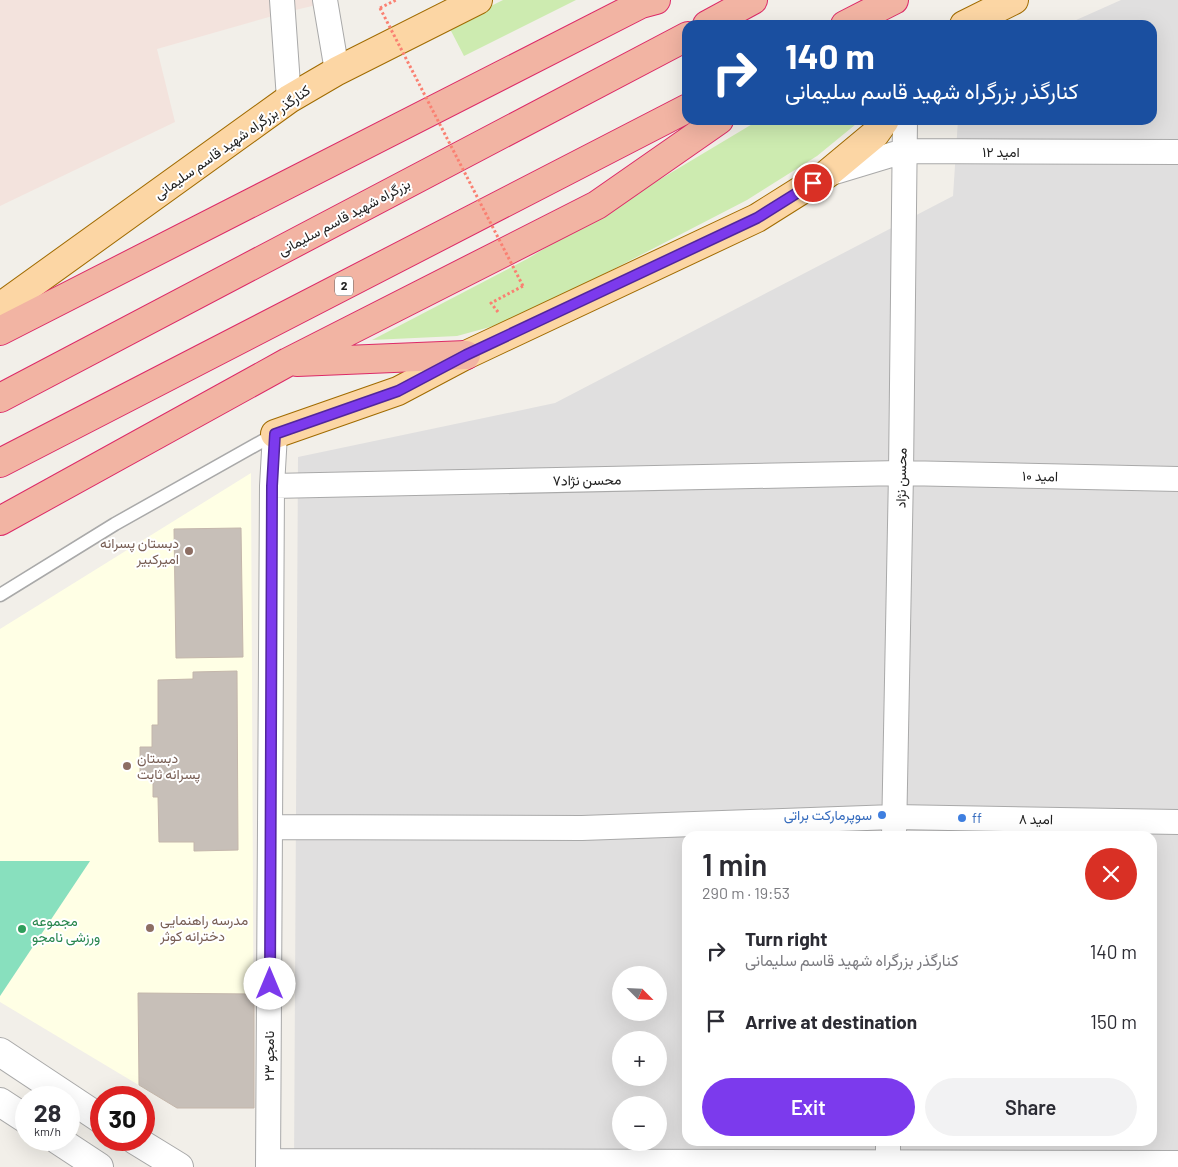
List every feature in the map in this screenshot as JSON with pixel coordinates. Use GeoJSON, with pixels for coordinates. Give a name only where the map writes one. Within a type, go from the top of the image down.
{"type":"FeatureCollection","features":[{"type":"Feature","properties":{"kind":"highway"},"geometry":{"type":"LineString","coordinates":[[0,331],[641,4],[656,0]]}},
{"type":"Feature","properties":{"kind":"highway"},"geometry":{"type":"LineString","coordinates":[[716,20],[753,0]]}},
{"type":"Feature","properties":{"kind":"highway"},"geometry":{"type":"LineString","coordinates":[[855,20],[891,1]]}},
{"type":"Feature","properties":{"kind":"highway"},"geometry":{"type":"LineString","coordinates":[[863,20],[891,1]]}},
{"type":"Feature","properties":{"kind":"highway","name":"بزرگراه شهید قاسم سلیمانی"},"geometry":{"type":"LineString","coordinates":[[0,398],[682,39]]}},
{"type":"Feature","properties":{"kind":"highway","name":"2"},"geometry":{"type":"LineString","coordinates":[[0,463],[682,111]]}},
{"type":"Feature","properties":{"kind":"highway"},"geometry":{"type":"LineString","coordinates":[[0,521],[288,362],[597,204],[712,125]]}},
{"type":"Feature","properties":{"kind":"highway"},"geometry":{"type":"LineString","coordinates":[[288,362],[466,355]]}},
{"type":"Feature","properties":{"kind":"main road","name":"کنارگذر بزرگراه شهید قاسم سلیمانی"},"geometry":{"type":"LineString","coordinates":[[0,307],[289,99],[337,72],[478,0]]}},
{"type":"Feature","properties":{"kind":"main road"},"geometry":{"type":"LineString","coordinates":[[974,20],[1014,0]]}},
{"type":"Feature","properties":{"kind":"main road"},"geometry":{"type":"LineString","coordinates":[[275,434],[398,391],[466,355],[757,218],[827,174],[875,134],[881,125]]}},
{"type":"Feature","properties":{"kind":"street"},"geometry":{"type":"LineString","coordinates":[[282,0],[289,99]]}},
{"type":"Feature","properties":{"kind":"street"},"geometry":{"type":"LineString","coordinates":[[325,0],[337,72]]}},
{"type":"Feature","properties":{"kind":"street","name":"محسن نژاد"},"geometry":{"type":"LineString","coordinates":[[894,826],[901,473],[905,125]]}},
{"type":"Feature","properties":{"kind":"street","name":"امید ۱۲"},"geometry":{"type":"LineString","coordinates":[[827,174],[904,151],[1178,152]]}},
{"type":"Feature","properties":{"kind":"street","name":"نامجو ۲۳"},"geometry":{"type":"LineString","coordinates":[[268,1164],[272,486],[275,434]]}},
{"type":"Feature","properties":{"kind":"street","name":"امید ۱۰"},"geometry":{"type":"LineString","coordinates":[[901,473],[1178,478]]}},
{"type":"Feature","properties":{"kind":"street","name":"محسن نژاد۷"},"geometry":{"type":"LineString","coordinates":[[272,486],[901,473]]}},
{"type":"Feature","properties":{"kind":"street","name":"امید ۸"},"geometry":{"type":"LineString","coordinates":[[270,827],[582,828],[1178,822]]}},
{"type":"Feature","properties":{"kind":"street"},"geometry":{"type":"LineString","coordinates":[[0,1052],[90,1111]]}},
{"type":"Feature","properties":{"kind":"street"},"geometry":{"type":"LineString","coordinates":[[0,1102],[15,1112]]}},
{"type":"Feature","properties":{"kind":"street"},"geometry":{"type":"LineString","coordinates":[[72,1151],[89,1164]]}},
{"type":"Feature","properties":{"kind":"street"},"geometry":{"type":"LineString","coordinates":[[153,1151],[179,1167]]}},
{"type":"Feature","properties":{"kind":"street"},"geometry":{"type":"LineString","coordinates":[[268,1164],[888,1157],[1178,1163]]}},
{"type":"Feature","properties":{"kind":"lane"},"geometry":{"type":"LineString","coordinates":[[0,595],[115,524],[275,434]]}},
{"type":"Feature","properties":{"kind":"path"},"geometry":{"type":"LineString","coordinates":[[396,0],[380,8],[523,286],[491,303]]}},
{"type":"Feature","properties":{"kind":"shaded area"},"geometry":{"type":"Polygon","coordinates":[[[0,0],[337,0],[283,13],[157,49],[175,122],[0,206],[0,0]]]}},
{"type":"Feature","properties":{"kind":"shaded area"},"geometry":{"type":"Polygon","coordinates":[[[1121,0],[1178,0],[1178,1167],[294,1167],[298,457],[555,403],[953,196],[958,125],[1157,125],[1157,20],[1076,20],[1121,0]]]}},
{"type":"Feature","properties":{"kind":"shaded area"},"geometry":{"type":"Polygon","coordinates":[[[251,473],[254,1108],[177,1108],[155,1095],[155,1086],[140,1086],[0,1002],[0,996],[89,862],[0,861],[0,629],[251,473]]]}},
{"type":"Feature","properties":{"kind":"green space"},"geometry":{"type":"Polygon","coordinates":[[[503,0],[576,0],[464,56],[449,27],[503,0]]]}},
{"type":"Feature","properties":{"kind":"green space"},"geometry":{"type":"Polygon","coordinates":[[[751,125],[855,125],[817,156],[747,200],[515,320],[457,336],[372,340],[527,259],[751,125]]]}},
{"type":"Feature","properties":{"kind":"green space","name":"مجموعه ورزشی نامجو"},"geometry":{"type":"Polygon","coordinates":[[[0,861],[90,861],[0,996],[0,861]]]}},
{"type":"Feature","properties":{"kind":"building"},"geometry":{"type":"Polygon","coordinates":[[[241,528],[243,657],[176,658],[174,529],[241,528]]]}},
{"type":"Feature","properties":{"kind":"building"},"geometry":{"type":"Polygon","coordinates":[[[237,671],[238,850],[194,851],[194,842],[159,842],[158,797],[153,797],[153,776],[140,776],[140,747],[152,747],[152,725],[158,725],[158,680],[193,679],[193,672],[237,671]]]}},
{"type":"Feature","properties":{"kind":"building"},"geometry":{"type":"Polygon","coordinates":[[[138,993],[254,994],[254,1108],[177,1108],[155,1095],[155,1086],[139,1085],[138,993]]]}},
{"type":"Feature","properties":{"kind":"place","name":"دبستان پسرانه امیرکبیر"},"geometry":{"type":"Point","coordinates":[189,551]}},
{"type":"Feature","properties":{"kind":"place","name":"دبستان پسرانه ثابت"},"geometry":{"type":"Point","coordinates":[127,766]}},
{"type":"Feature","properties":{"kind":"place","name":"سوپرمارکت براتی"},"geometry":{"type":"Point","coordinates":[882,815]}},
{"type":"Feature","properties":{"kind":"place","name":"ff"},"geometry":{"type":"Point","coordinates":[962,818]}},
{"type":"Feature","properties":{"kind":"place","name":"مدرسه راهنمایی دخترانه کوثر"},"geometry":{"type":"Point","coordinates":[150,928]}},
{"type":"Feature","properties":{"kind":"place","name":"مجموعه ورزشی نامجو"},"geometry":{"type":"Point","coordinates":[22,929]}},
{"type":"Feature","properties":{"kind":"route"},"geometry":{"type":"LineString","coordinates":[[270,984],[272,486],[275,434],[398,391],[466,355],[757,218],[813,183]]}}]}
